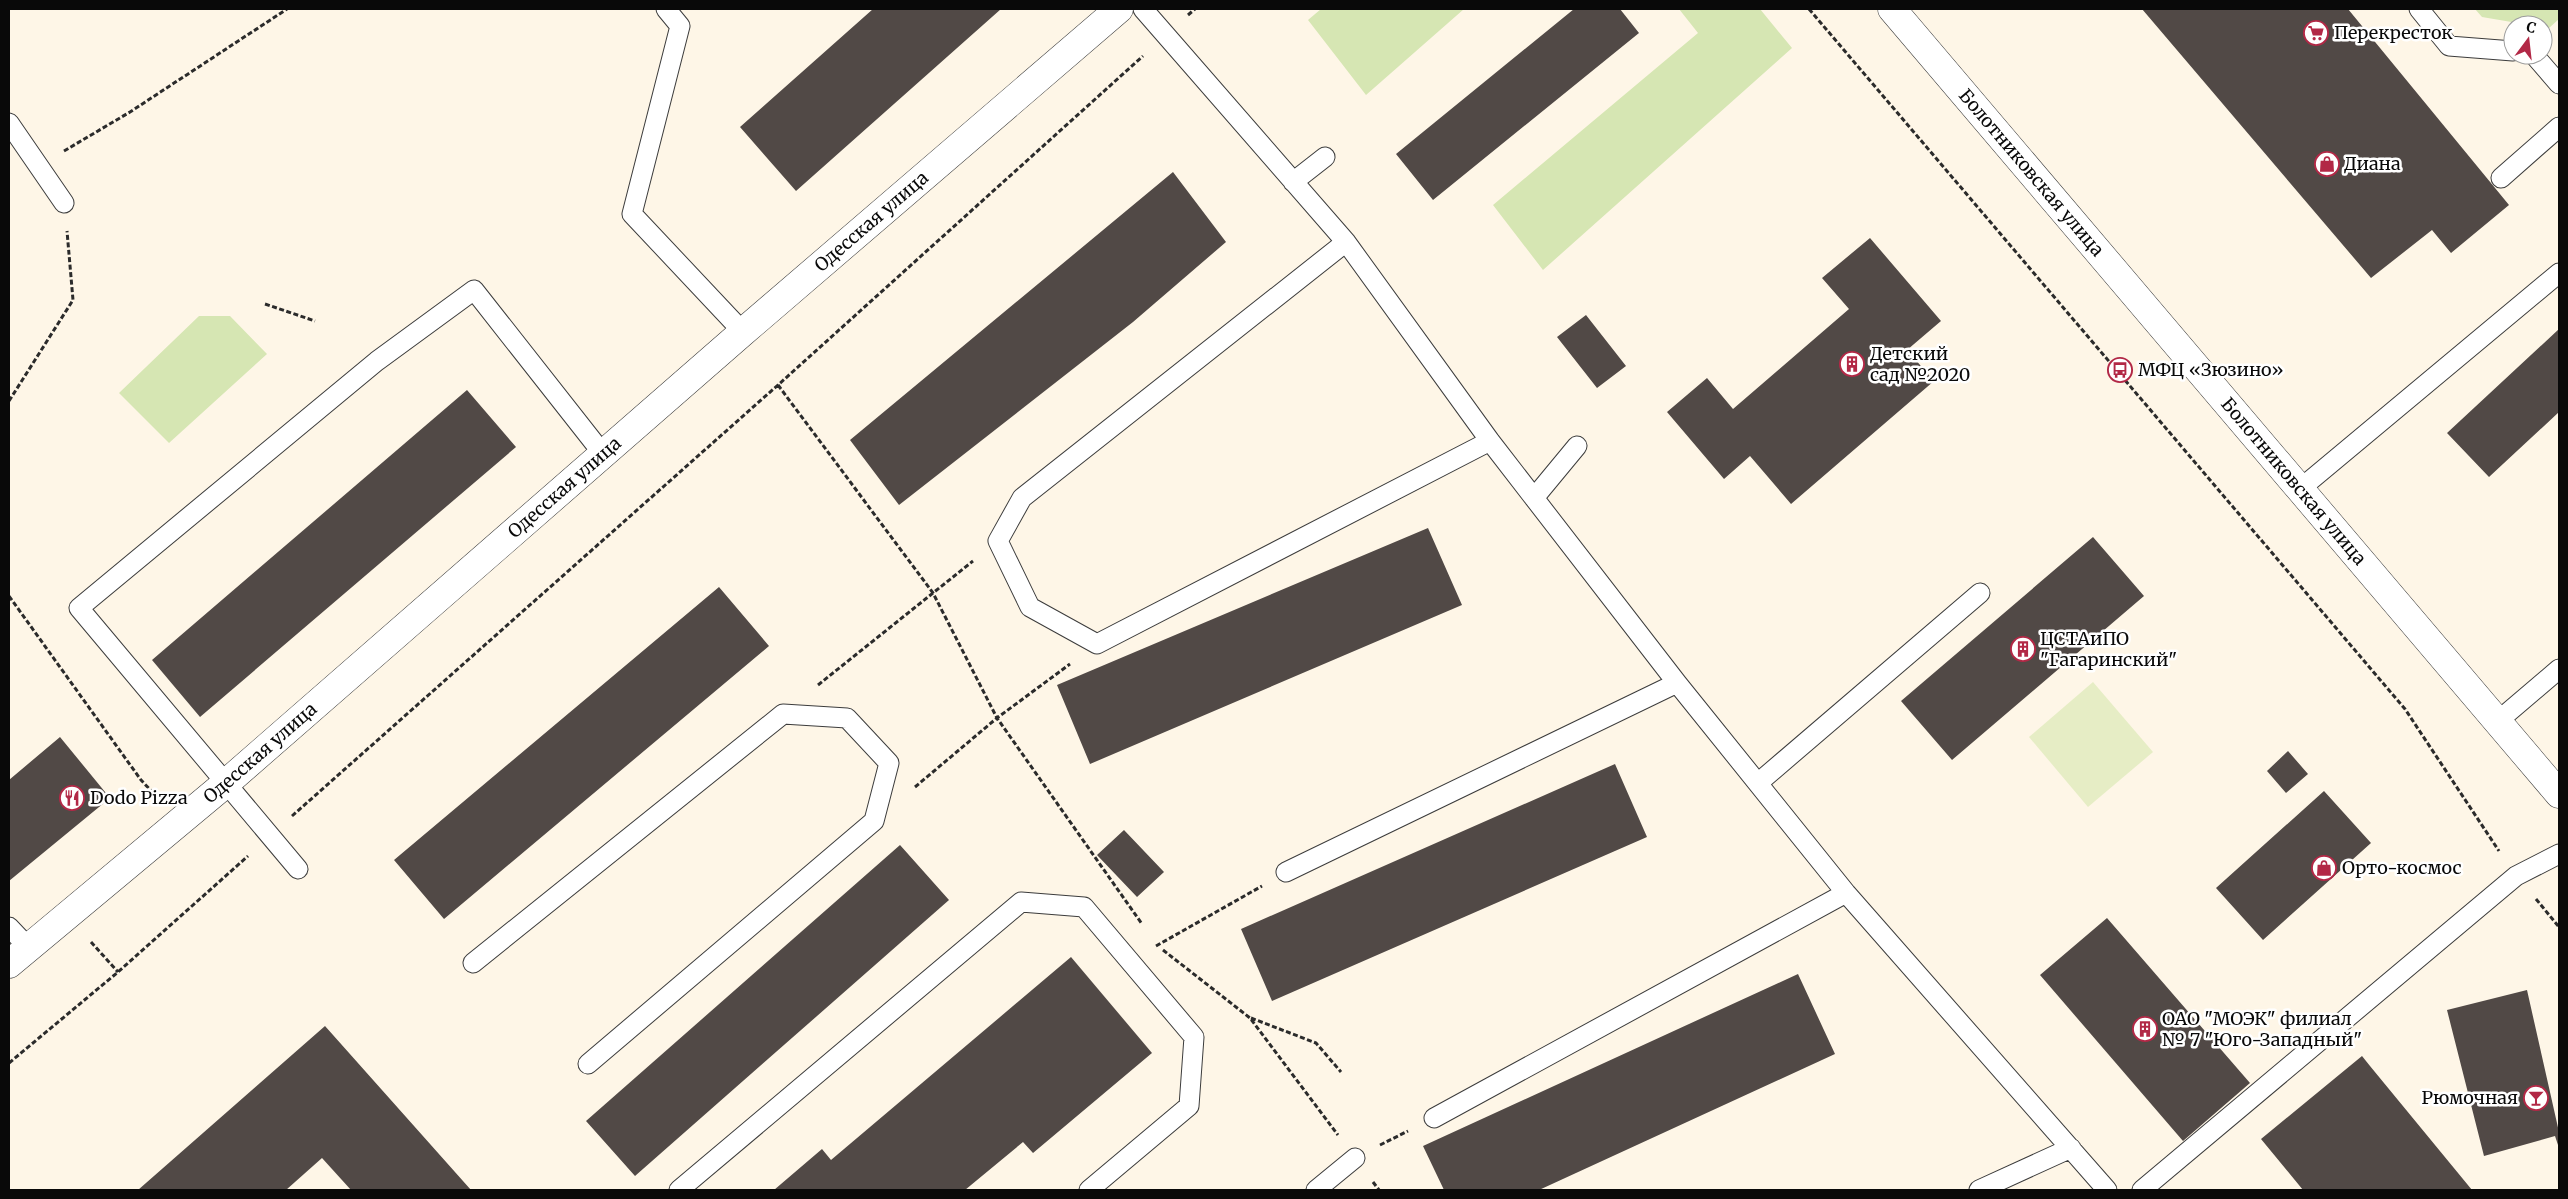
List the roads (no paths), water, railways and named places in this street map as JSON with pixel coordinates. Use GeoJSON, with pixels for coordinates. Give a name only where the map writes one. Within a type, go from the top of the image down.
{"type":"FeatureCollection","features":[{"type":"Feature","properties":{"kind":"street","name":"Одесская улица"},"geometry":{"type":"LineString","coordinates":[[18,956],[225,784],[743,332],[1120,9]]}},
{"type":"Feature","properties":{"kind":"street","name":"Болотниковская улица"},"geometry":{"type":"LineString","coordinates":[[1892,9],[2559,794]]}},
{"type":"Feature","properties":{"kind":"lane"},"geometry":{"type":"LineString","coordinates":[[666,9],[680,26],[632,214],[743,332]]}},
{"type":"Feature","properties":{"kind":"lane"},"geometry":{"type":"LineString","coordinates":[[1143,9],[1346,242],[1490,442],[1677,683],[1846,893],[2107,1190]]}},
{"type":"Feature","properties":{"kind":"lane"},"geometry":{"type":"LineString","coordinates":[[2419,9],[2449,46],[2503,50]]}},
{"type":"Feature","properties":{"kind":"lane"},"geometry":{"type":"LineString","coordinates":[[2543,65],[2559,84]]}},
{"type":"Feature","properties":{"kind":"lane"},"geometry":{"type":"LineString","coordinates":[[9,124],[64,203]]}},
{"type":"Feature","properties":{"kind":"lane"},"geometry":{"type":"LineString","coordinates":[[2501,178],[2559,127]]}},
{"type":"Feature","properties":{"kind":"lane"},"geometry":{"type":"LineString","coordinates":[[1293,182],[1325,157]]}},
{"type":"Feature","properties":{"kind":"lane"},"geometry":{"type":"LineString","coordinates":[[1346,242],[1022,498],[998,541],[1030,607],[1097,644],[1490,442]]}},
{"type":"Feature","properties":{"kind":"lane"},"geometry":{"type":"LineString","coordinates":[[2300,489],[2559,273]]}},
{"type":"Feature","properties":{"kind":"lane"},"geometry":{"type":"LineString","coordinates":[[298,868],[225,784],[79,608],[377,361],[474,290],[603,454]]}},
{"type":"Feature","properties":{"kind":"lane"},"geometry":{"type":"LineString","coordinates":[[1534,498],[1577,446]]}},
{"type":"Feature","properties":{"kind":"lane"},"geometry":{"type":"LineString","coordinates":[[1758,783],[1980,593]]}},
{"type":"Feature","properties":{"kind":"lane"},"geometry":{"type":"LineString","coordinates":[[2498,721],[2559,669]]}},
{"type":"Feature","properties":{"kind":"lane"},"geometry":{"type":"LineString","coordinates":[[1286,872],[1677,683]]}},
{"type":"Feature","properties":{"kind":"lane"},"geometry":{"type":"LineString","coordinates":[[474,963],[783,714],[847,718],[889,763],[874,821],[588,1064]]}},
{"type":"Feature","properties":{"kind":"lane"},"geometry":{"type":"LineString","coordinates":[[2142,1190],[2516,876],[2559,854]]}},
{"type":"Feature","properties":{"kind":"lane"},"geometry":{"type":"LineString","coordinates":[[1434,1118],[1846,893]]}},
{"type":"Feature","properties":{"kind":"lane"},"geometry":{"type":"LineString","coordinates":[[679,1190],[1020,902],[1084,907],[1194,1037],[1188,1106],[1089,1190]]}},
{"type":"Feature","properties":{"kind":"lane"},"geometry":{"type":"LineString","coordinates":[[9,927],[18,956]]}},
{"type":"Feature","properties":{"kind":"lane"},"geometry":{"type":"LineString","coordinates":[[1979,1190],[2070,1148]]}},
{"type":"Feature","properties":{"kind":"lane"},"geometry":{"type":"LineString","coordinates":[[1316,1190],[1355,1158]]}},
{"type":"Feature","properties":{"kind":"place","name":"Перекресток"},"geometry":{"type":"Point","coordinates":[2316,33]}},
{"type":"Feature","properties":{"kind":"place","name":"Диана"},"geometry":{"type":"Point","coordinates":[2327,164]}},
{"type":"Feature","properties":{"kind":"place","name":"Детский сад №2020"},"geometry":{"type":"Point","coordinates":[1852,364]}},
{"type":"Feature","properties":{"kind":"place","name":"МФЦ «Зюзино»"},"geometry":{"type":"Point","coordinates":[2120,370]}},
{"type":"Feature","properties":{"kind":"place","name":"ЦСТАиПО \"Гагаринский\""},"geometry":{"type":"Point","coordinates":[2023,649]}},
{"type":"Feature","properties":{"kind":"place","name":"Dodo Pizza"},"geometry":{"type":"Point","coordinates":[72,798]}},
{"type":"Feature","properties":{"kind":"place","name":"Орто-космос"},"geometry":{"type":"Point","coordinates":[2324,868]}},
{"type":"Feature","properties":{"kind":"place","name":"ОАО \"МОЭК\" филиал № 7 \"Юго-Западный\""},"geometry":{"type":"Point","coordinates":[2145,1029]}},
{"type":"Feature","properties":{"kind":"place","name":"Рюмочная"},"geometry":{"type":"Point","coordinates":[2536,1098]}}]}
